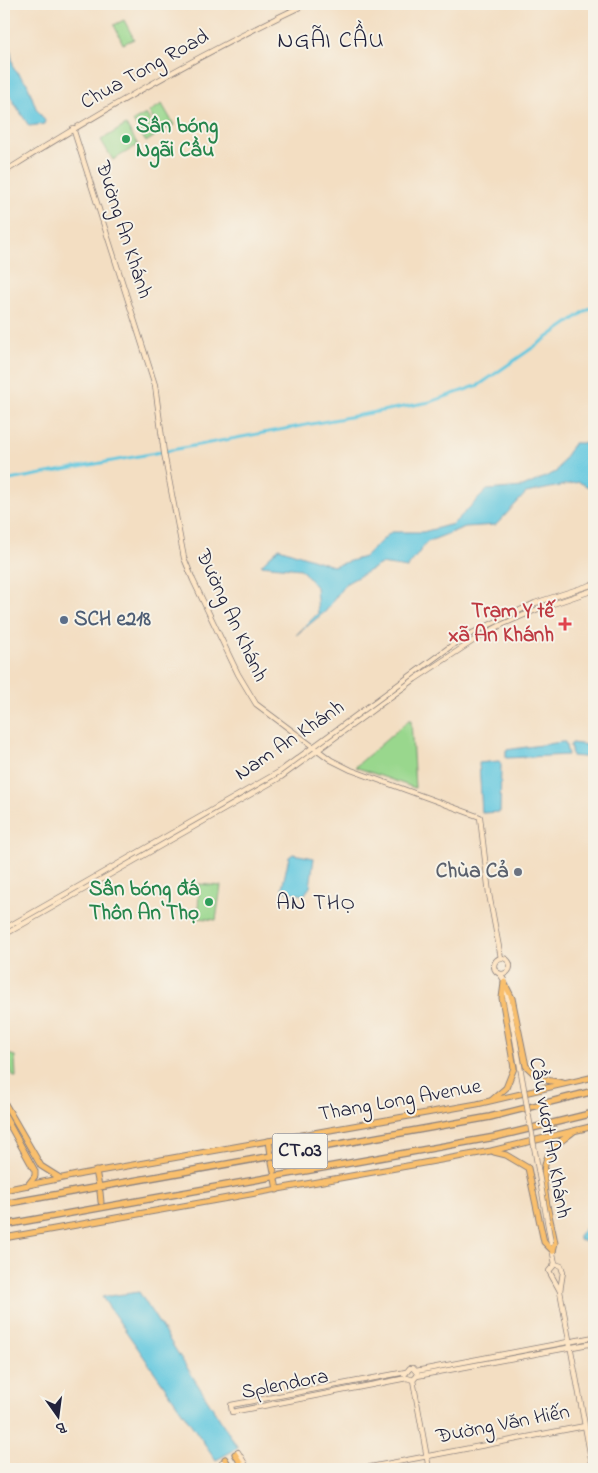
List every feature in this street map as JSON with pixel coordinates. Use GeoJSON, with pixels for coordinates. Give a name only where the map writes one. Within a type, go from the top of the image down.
{"type":"FeatureCollection","features":[{"type":"Feature","properties":{"kind":"highway","name":"CT.03"},"geometry":{"type":"LineString","coordinates":[[4,1204],[490,1117],[594,1091]]}},
{"type":"Feature","properties":{"kind":"highway","name":"CT.03"},"geometry":{"type":"LineString","coordinates":[[4,1225],[495,1137],[594,1113]]}},
{"type":"Feature","properties":{"kind":"main road"},"geometry":{"type":"LineString","coordinates":[[504,981],[512,998],[526,1066],[540,1079],[569,1083]]}},
{"type":"Feature","properties":{"kind":"main road"},"geometry":{"type":"LineString","coordinates":[[491,1101],[506,1088],[514,1068],[502,998],[504,981]]}},
{"type":"Feature","properties":{"kind":"main road","name":"Thang Long Avenue"},"geometry":{"type":"LineString","coordinates":[[4,1190],[60,1178],[491,1101],[594,1077]]}},
{"type":"Feature","properties":{"kind":"main road"},"geometry":{"type":"LineString","coordinates":[[4,1102],[41,1166],[60,1178]]}},
{"type":"Feature","properties":{"kind":"main road"},"geometry":{"type":"LineString","coordinates":[[4,1115],[36,1171],[34,1178],[28,1186]]}},
{"type":"Feature","properties":{"kind":"main road"},"geometry":{"type":"LineString","coordinates":[[4,1238],[491,1151],[594,1126]]}},
{"type":"Feature","properties":{"kind":"main road"},"geometry":{"type":"LineString","coordinates":[[553,1251],[555,1243],[543,1176],[545,1164],[553,1148],[575,1131]]}},
{"type":"Feature","properties":{"kind":"main road"},"geometry":{"type":"LineString","coordinates":[[269,1141],[271,1155]]}},
{"type":"Feature","properties":{"kind":"main road"},"geometry":{"type":"LineString","coordinates":[[491,1151],[506,1155],[528,1168],[544,1242],[553,1251]]}},
{"type":"Feature","properties":{"kind":"main road"},"geometry":{"type":"LineString","coordinates":[[272,1162],[274,1172]]}},
{"type":"Feature","properties":{"kind":"main road"},"geometry":{"type":"LineString","coordinates":[[96,1172],[102,1202]]}},
{"type":"Feature","properties":{"kind":"main road"},"geometry":{"type":"LineString","coordinates":[[275,1179],[277,1190]]}},
{"type":"Feature","properties":{"kind":"main road"},"geometry":{"type":"LineString","coordinates":[[103,1209],[105,1220]]}},
{"type":"Feature","properties":{"kind":"main road"},"geometry":{"type":"LineString","coordinates":[[236,1453],[244,1469]]}},
{"type":"Feature","properties":{"kind":"main road"},"geometry":{"type":"LineString","coordinates":[[223,1460],[231,1469]]}},
{"type":"Feature","properties":{"kind":"street","name":"Chua Tong Road"},"geometry":{"type":"LineString","coordinates":[[4,172],[73,128],[273,19],[306,4]]}},
{"type":"Feature","properties":{"kind":"street","name":"Đường An Khánh"},"geometry":{"type":"LineString","coordinates":[[73,128],[156,389],[164,451],[186,564],[238,674],[256,704],[317,749],[351,770],[480,817],[489,894],[501,958]]}},
{"type":"Feature","properties":{"kind":"street","name":"Nam An Khánh"},"geometry":{"type":"LineString","coordinates":[[317,749],[462,638],[500,618],[558,595],[594,584]]}},
{"type":"Feature","properties":{"kind":"street","name":"Nam An Khánh"},"geometry":{"type":"LineString","coordinates":[[4,935],[317,749],[466,645],[501,625],[560,601],[594,590]]}},
{"type":"Feature","properties":{"kind":"street"},"geometry":{"type":"LineString","coordinates":[[558,595],[560,601]]}},
{"type":"Feature","properties":{"kind":"street","name":"Nam An Khánh"},"geometry":{"type":"LineString","coordinates":[[4,929],[193,824]]}},
{"type":"Feature","properties":{"kind":"street"},"geometry":{"type":"LineString","coordinates":[[503,973],[496,972],[494,966],[495,961],[501,958],[508,960],[510,964],[503,973],[504,981]]}},
{"type":"Feature","properties":{"kind":"street","name":"Cầu vượt An Khánh"},"geometry":{"type":"LineString","coordinates":[[504,981],[555,1264]]}},
{"type":"Feature","properties":{"kind":"street"},"geometry":{"type":"LineString","coordinates":[[560,1292],[563,1268],[555,1264],[550,1268],[552,1277],[560,1292],[593,1469]]}},
{"type":"Feature","properties":{"kind":"street"},"geometry":{"type":"LineString","coordinates":[[552,1277],[558,1278],[563,1275]]}},
{"type":"Feature","properties":{"kind":"street"},"geometry":{"type":"LineString","coordinates":[[406,1375],[415,1376],[569,1344],[594,1337]]}},
{"type":"Feature","properties":{"kind":"street"},"geometry":{"type":"LineString","coordinates":[[569,1344],[594,1343]]}},
{"type":"Feature","properties":{"kind":"street"},"geometry":{"type":"LineString","coordinates":[[406,1375],[412,1368],[415,1376],[429,1469]]}},
{"type":"Feature","properties":{"kind":"street","name":"Splendora"},"geometry":{"type":"LineString","coordinates":[[406,1375],[232,1412],[231,1405],[406,1375]]}},
{"type":"Feature","properties":{"kind":"street","name":"Đường Văn Hiến"},"geometry":{"type":"LineString","coordinates":[[360,1469],[585,1426]]}},
{"type":"Feature","properties":{"kind":"street"},"geometry":{"type":"LineString","coordinates":[[236,1453],[248,1469]]}},
{"type":"Feature","properties":{"kind":"street"},"geometry":{"type":"LineString","coordinates":[[223,1460],[226,1469]]}},
{"type":"Feature","properties":{"kind":"green space"},"geometry":{"type":"Polygon","coordinates":[[[124,20],[134,39],[123,44],[114,25],[124,20]]]}},
{"type":"Feature","properties":{"kind":"green space","name":"Sân bóng Ngãi Cầu"},"geometry":{"type":"Polygon","coordinates":[[[162,104],[174,125],[161,132],[149,112],[162,104]]]}},
{"type":"Feature","properties":{"kind":"green space","name":"Sân bóng Ngãi Cầu"},"geometry":{"type":"Polygon","coordinates":[[[146,114],[158,134],[146,142],[133,121],[146,114]]]}},
{"type":"Feature","properties":{"kind":"green space"},"geometry":{"type":"Polygon","coordinates":[[[126,125],[138,145],[113,160],[101,140],[126,125]]]}},
{"type":"Feature","properties":{"kind":"green space"},"geometry":{"type":"Polygon","coordinates":[[[411,720],[415,788],[355,767],[411,720]]]}},
{"type":"Feature","properties":{"kind":"green space","name":"Sân bóng đá Thôn An Thọ"},"geometry":{"type":"Polygon","coordinates":[[[199,884],[221,886],[216,920],[198,918],[199,884]]]}},
{"type":"Feature","properties":{"kind":"green space"},"geometry":{"type":"Polygon","coordinates":[[[4,1053],[15,1056],[16,1077],[14,1077],[4,1059],[4,1053]]]}},
{"type":"Feature","properties":{"kind":"water"},"geometry":{"type":"Polygon","coordinates":[[[4,28],[14,69],[27,83],[36,108],[45,121],[44,124],[29,126],[4,87],[4,28]]]}},
{"type":"Feature","properties":{"kind":"water"},"geometry":{"type":"Polygon","coordinates":[[[574,443],[594,443],[594,490],[579,482],[526,493],[496,525],[465,527],[427,542],[407,568],[381,564],[345,584],[326,611],[296,635],[318,613],[316,587],[301,569],[261,565],[279,548],[333,566],[364,557],[391,532],[423,532],[453,524],[487,490],[523,487],[556,472],[574,443]]]}},
{"type":"Feature","properties":{"kind":"water"},"geometry":{"type":"Polygon","coordinates":[[[565,742],[568,755],[506,758],[506,750],[565,742]]]}},
{"type":"Feature","properties":{"kind":"water"},"geometry":{"type":"Polygon","coordinates":[[[572,743],[594,746],[594,758],[572,756],[570,745],[572,743]]]}},
{"type":"Feature","properties":{"kind":"water"},"geometry":{"type":"Polygon","coordinates":[[[499,761],[501,764],[500,812],[482,813],[479,763],[499,761]]]}},
{"type":"Feature","properties":{"kind":"water"},"geometry":{"type":"Polygon","coordinates":[[[293,854],[314,858],[310,887],[304,895],[284,891],[282,888],[289,857],[293,854]]]}},
{"type":"Feature","properties":{"kind":"water"},"geometry":{"type":"Polygon","coordinates":[[[594,1227],[594,1238],[586,1242],[579,1240],[579,1234],[585,1228],[594,1227]]]}},
{"type":"Feature","properties":{"kind":"water"},"geometry":{"type":"Polygon","coordinates":[[[139,1292],[238,1448],[216,1460],[102,1297],[139,1292]]]}},
{"type":"Feature","properties":{"kind":"waterway"},"geometry":{"type":"LineString","coordinates":[[4,481],[430,402],[479,385],[594,305]]}},
{"type":"Feature","properties":{"kind":"place","name":"Sân bóng Ngãi Cầu"},"geometry":{"type":"Point","coordinates":[126,139]}},
{"type":"Feature","properties":{"kind":"place","name":"SCH e218"},"geometry":{"type":"Point","coordinates":[64,620]}},
{"type":"Feature","properties":{"kind":"place","name":"Trạm Y tế xã An Khánh"},"geometry":{"type":"Point","coordinates":[565,624]}},
{"type":"Feature","properties":{"kind":"place","name":"Chùa Cả"},"geometry":{"type":"Point","coordinates":[518,872]}},
{"type":"Feature","properties":{"kind":"place","name":"Sân bóng đá Thôn An Thọ"},"geometry":{"type":"Point","coordinates":[209,902]}},
{"type":"Feature","properties":{"kind":"district","name":"NGÃI CẦU"},"geometry":{"type":"Point","coordinates":[331,41]}},
{"type":"Feature","properties":{"kind":"district","name":"AN THỌ"},"geometry":{"type":"Point","coordinates":[316,904]}}]}
